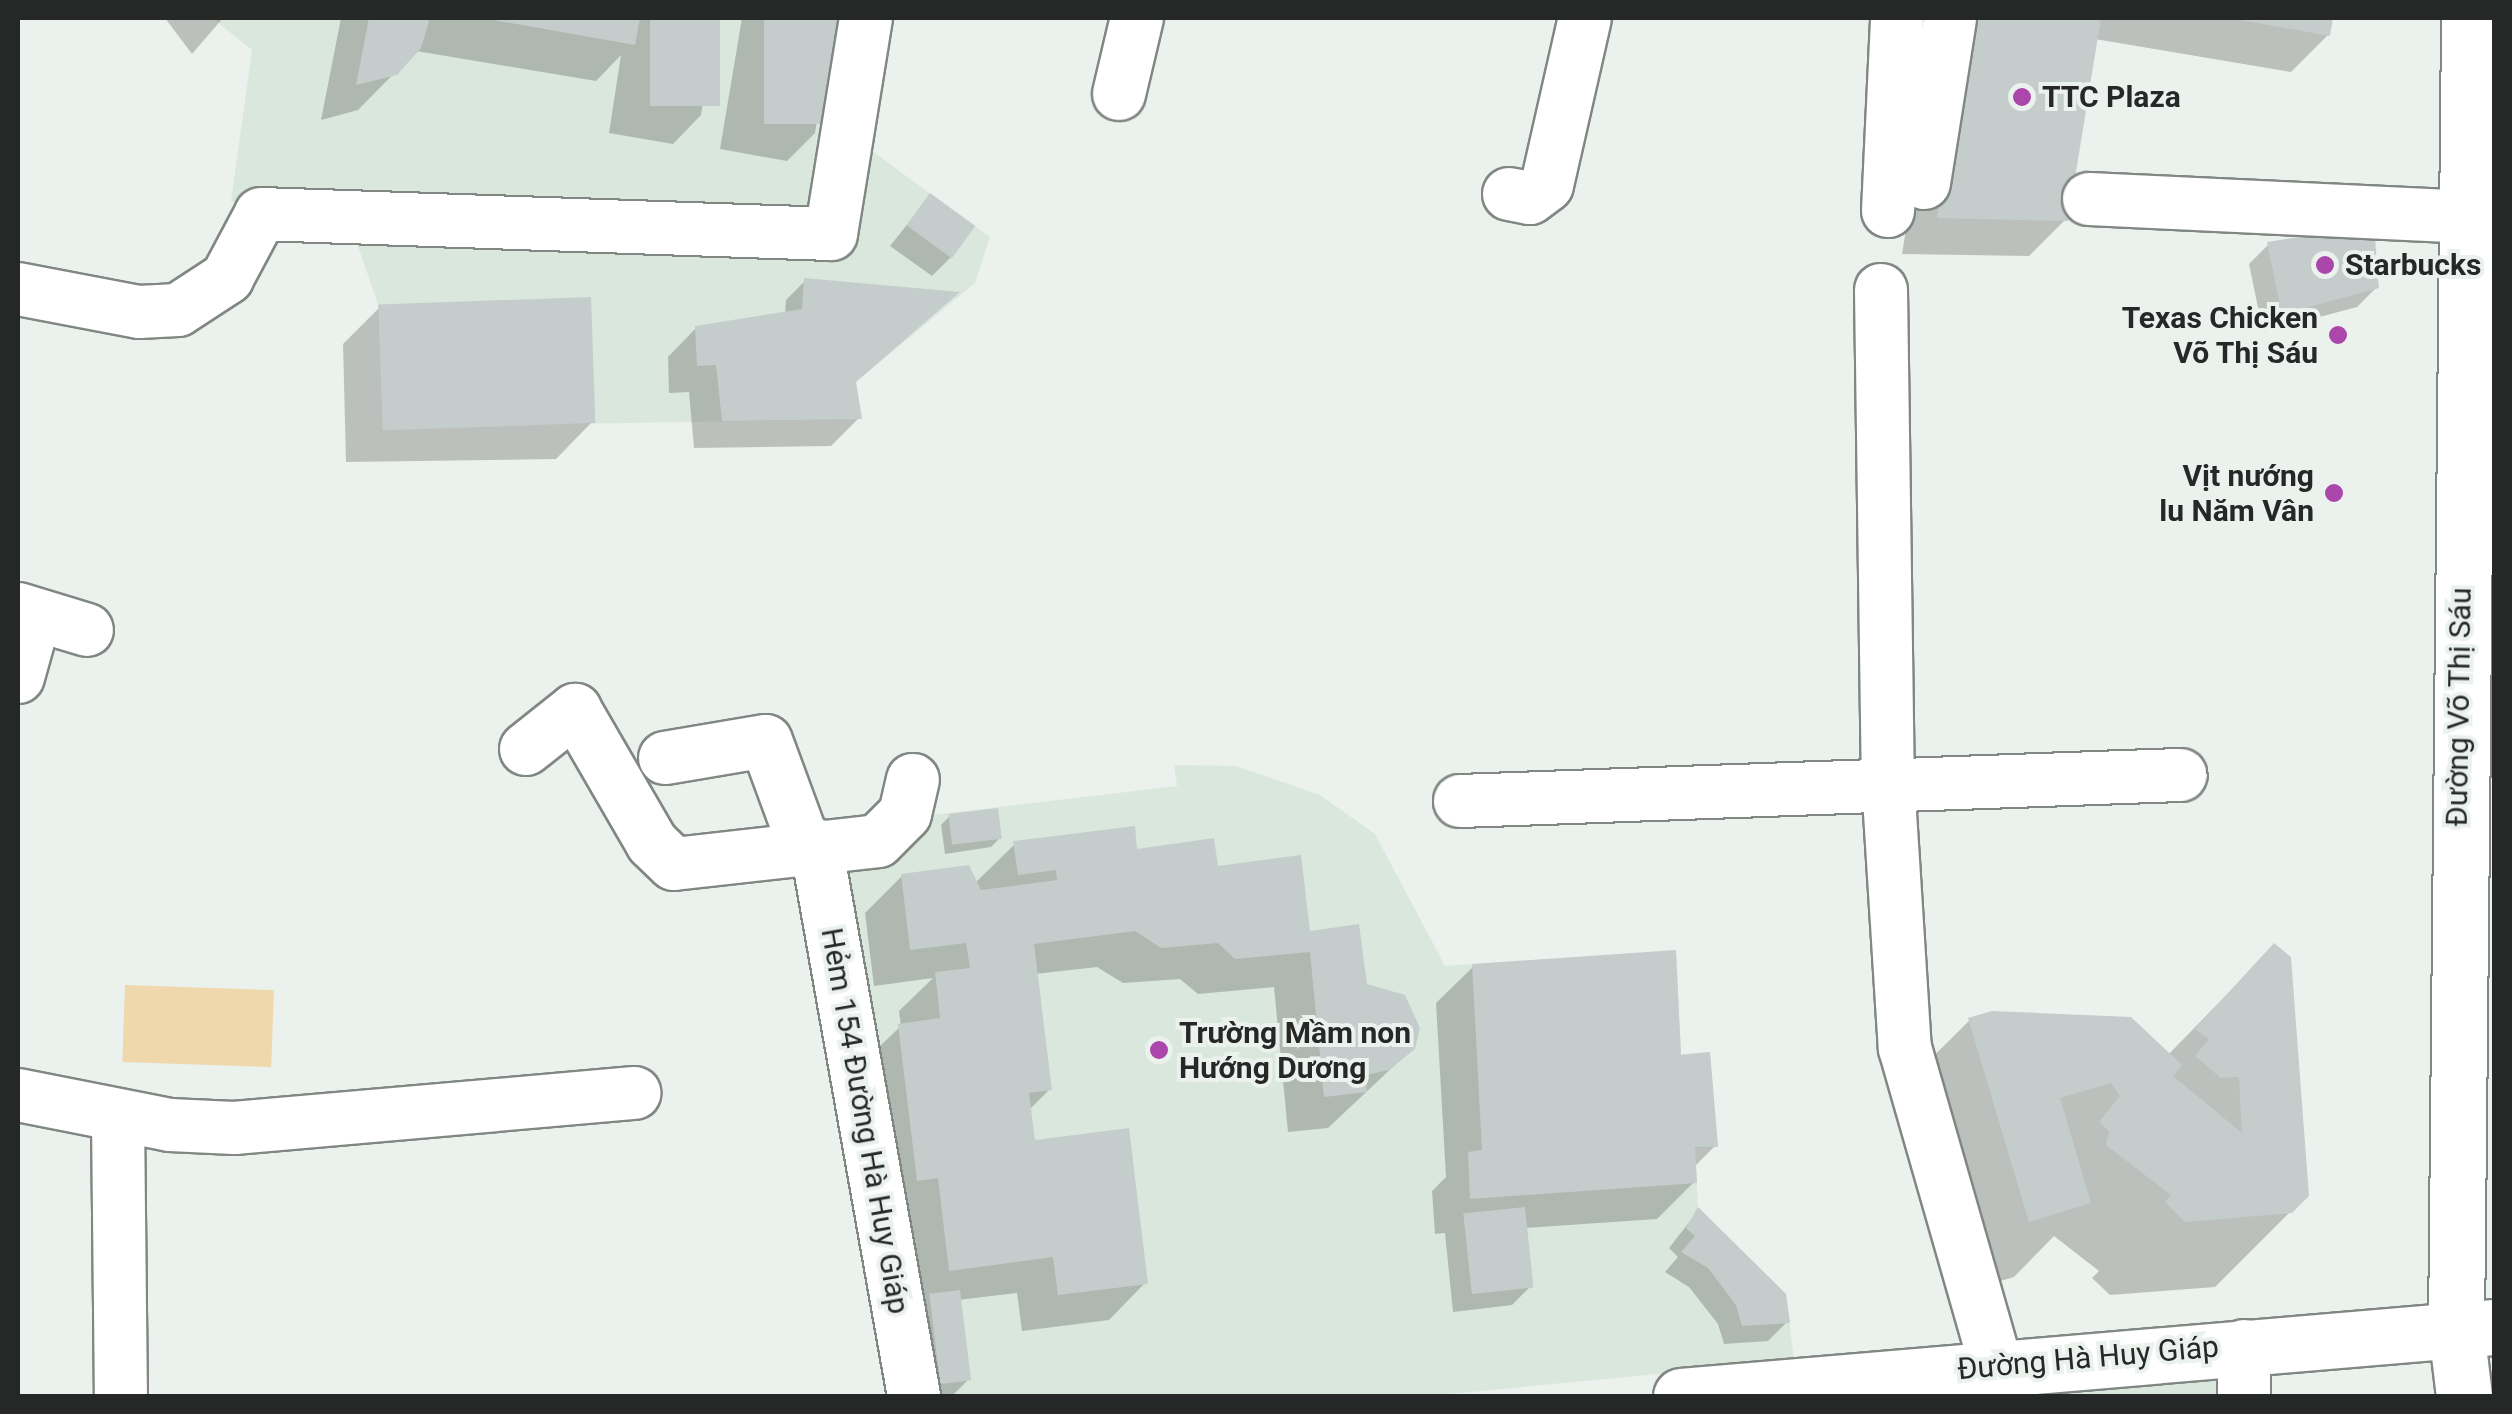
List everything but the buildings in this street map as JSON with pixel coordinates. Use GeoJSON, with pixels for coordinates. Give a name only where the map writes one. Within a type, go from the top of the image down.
{"type":"FeatureCollection","features":[{"type":"Feature","properties":{"kind":"main road","name":"Đường Võ Thị Sáu"},"geometry":{"type":"LineString","coordinates":[[2464,1396],[2475,1328],[2477,695],[2466,217],[2469,18]]}},
{"type":"Feature","properties":{"kind":"main road","name":"Đường Hà Huy Giáp"},"geometry":{"type":"LineString","coordinates":[[1681,1396],[1898,1386],[1996,1365],[2244,1371],[2475,1328]]}},
{"type":"Feature","properties":{"kind":"street"},"geometry":{"type":"LineString","coordinates":[[18,289],[140,312],[178,310],[234,270],[261,214],[831,234],[866,18]]}},
{"type":"Feature","properties":{"kind":"street"},"geometry":{"type":"LineString","coordinates":[[1119,94],[1137,18]]}},
{"type":"Feature","properties":{"kind":"street"},"geometry":{"type":"LineString","coordinates":[[1508,194],[1530,198],[1546,185],[1586,18]]}},
{"type":"Feature","properties":{"kind":"street"},"geometry":{"type":"LineString","coordinates":[[1897,18],[1906,197],[1950,18]]}},
{"type":"Feature","properties":{"kind":"street"},"geometry":{"type":"LineString","coordinates":[[2089,199],[2466,217]]}},
{"type":"Feature","properties":{"kind":"street"},"geometry":{"type":"LineString","coordinates":[[1881,290],[1888,781],[1905,1048],[1996,1365]]}},
{"type":"Feature","properties":{"kind":"street"},"geometry":{"type":"LineString","coordinates":[[18,677],[26,612],[87,630]]}},
{"type":"Feature","properties":{"kind":"street"},"geometry":{"type":"LineString","coordinates":[[526,748],[576,710],[652,843],[674,864],[878,840],[905,814],[913,780]]}},
{"type":"Feature","properties":{"kind":"street","name":"Hẻm 154 Đường Hà Huy Giáp"},"geometry":{"type":"LineString","coordinates":[[665,758],[766,741],[811,846],[914,1396]]}},
{"type":"Feature","properties":{"kind":"street"},"geometry":{"type":"LineString","coordinates":[[1460,800],[1888,781],[2181,775]]}},
{"type":"Feature","properties":{"kind":"street"},"geometry":{"type":"LineString","coordinates":[[18,1096],[118,1117],[234,1128],[634,1093]]}},
{"type":"Feature","properties":{"kind":"street"},"geometry":{"type":"LineString","coordinates":[[118,1117],[121,1396]]}},
{"type":"Feature","properties":{"kind":"shaded area"},"geometry":{"type":"Polygon","coordinates":[[[212,18],[853,18],[823,225],[231,202],[252,50],[212,18]]]}},
{"type":"Feature","properties":{"kind":"shaded area"},"geometry":{"type":"Polygon","coordinates":[[[854,138],[990,237],[975,283],[856,382],[862,419],[382,427],[378,304],[352,229],[831,243],[854,138]]]}},
{"type":"Feature","properties":{"kind":"shaded area","name":"Trường Mầm non Hướng Dương"},"geometry":{"type":"Polygon","coordinates":[[[1174,765],[1236,766],[1320,795],[1375,834],[1445,966],[1676,951],[1681,1054],[1710,1052],[1718,1147],[1695,1148],[1698,1207],[1786,1294],[1794,1361],[1428,1396],[925,1396],[830,875],[915,817],[1177,786],[1174,765]]]}},
{"type":"Feature","properties":{"kind":"shaded area"},"geometry":{"type":"Polygon","coordinates":[[[125,985],[274,990],[271,1067],[122,1062],[125,985]]]}},
{"type":"Feature","properties":{"kind":"shaded area"},"geometry":{"type":"Polygon","coordinates":[[[2230,1369],[2230,1396],[1913,1396],[2230,1369]]]}},
{"type":"Feature","properties":{"kind":"place","name":"TTC Plaza"},"geometry":{"type":"Point","coordinates":[2022,97]}},
{"type":"Feature","properties":{"kind":"place","name":"Starbucks"},"geometry":{"type":"Point","coordinates":[2325,265]}},
{"type":"Feature","properties":{"kind":"place","name":"Texas Chicken Võ Thị Sáu"},"geometry":{"type":"Point","coordinates":[2338,335]}},
{"type":"Feature","properties":{"kind":"place","name":"Vịt nướng lu Năm Vân"},"geometry":{"type":"Point","coordinates":[2334,493]}},
{"type":"Feature","properties":{"kind":"place","name":"Trường Mầm non Hướng Dương"},"geometry":{"type":"Point","coordinates":[1159,1050]}}]}
